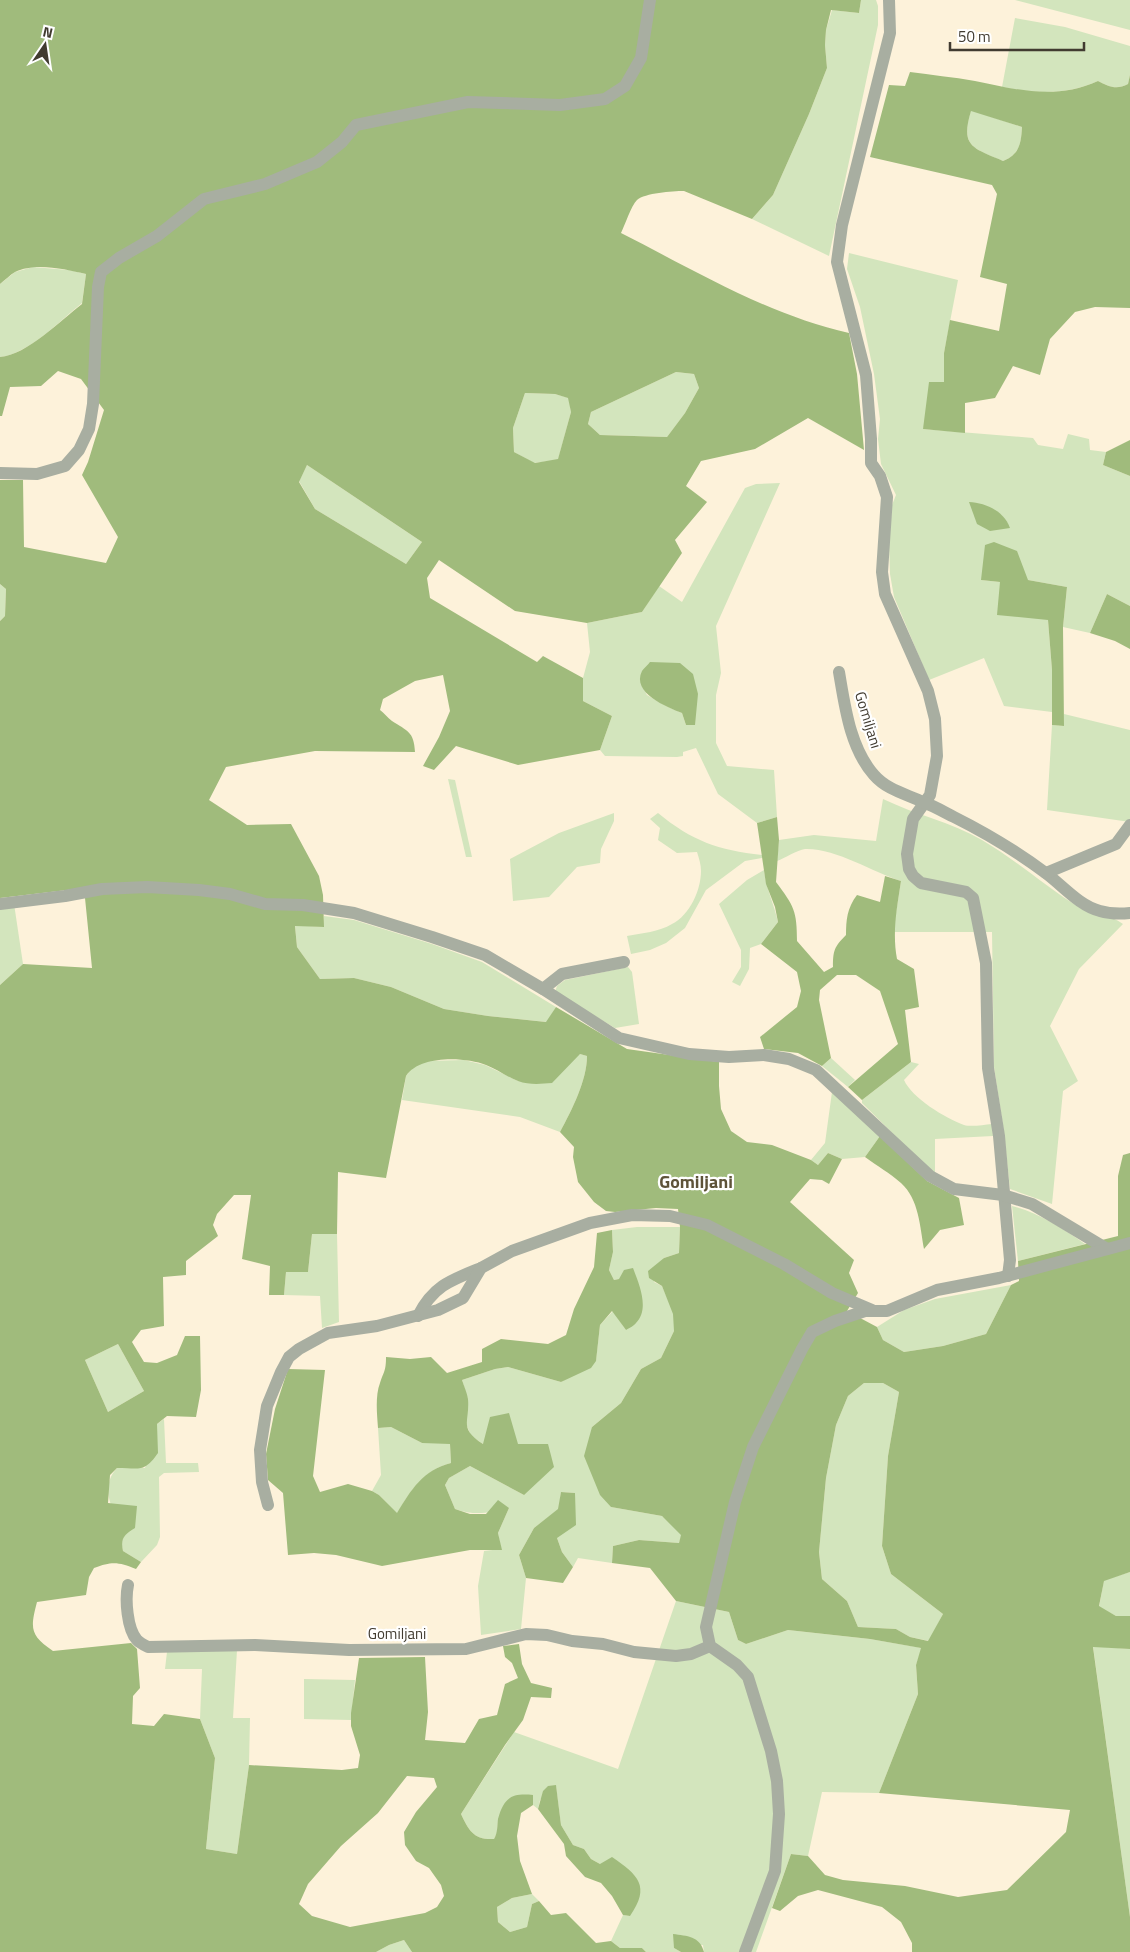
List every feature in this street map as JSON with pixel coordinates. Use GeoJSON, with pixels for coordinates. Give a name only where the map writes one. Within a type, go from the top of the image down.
{"type":"FeatureCollection","features":[{"type":"Feature","properties":{"kind":"street"},"geometry":{"type":"LineString","coordinates":[[0,473],[37,474],[65,466],[79,450],[89,429],[93,404],[98,287],[101,272],[119,258],[157,236],[204,200],[265,184],[317,162],[342,142],[356,125],[468,102],[560,104],[605,99],[625,86],[641,58],[650,0]]}},
{"type":"Feature","properties":{"kind":"street"},"geometry":{"type":"LineString","coordinates":[[889,0],[890,33],[842,224],[837,262],[866,374],[871,439],[870,464],[880,476],[887,497],[882,572],[885,594],[928,691],[935,720],[937,756],[930,795],[913,818],[907,854],[909,869],[913,876],[921,883],[966,892],[973,898],[978,914],[986,963],[988,1068],[999,1136],[1010,1260],[1008,1276]]}},
{"type":"Feature","properties":{"kind":"street","name":"Gomiljani"},"geometry":{"type":"LineString","coordinates":[[840,672],[845,706],[858,750],[865,764],[875,777],[891,789],[925,802],[977,828],[1046,873],[1084,903],[1099,911],[1118,914],[1130,913]]}},
{"type":"Feature","properties":{"kind":"street"},"geometry":{"type":"LineString","coordinates":[[1046,873],[1116,844],[1130,825]]}},
{"type":"Feature","properties":{"kind":"street"},"geometry":{"type":"LineString","coordinates":[[0,904],[65,896],[102,889],[147,887],[199,890],[230,894],[265,904],[311,907],[354,913],[485,955],[543,989],[618,1038],[689,1054],[729,1057],[764,1055],[789,1059],[816,1070],[930,1176],[954,1189],[1003,1195],[1032,1204],[1107,1250]]}},
{"type":"Feature","properties":{"kind":"street"},"geometry":{"type":"LineString","coordinates":[[543,989],[562,974],[624,962]]}},
{"type":"Feature","properties":{"kind":"street"},"geometry":{"type":"LineString","coordinates":[[418,1316],[426,1300],[440,1287],[512,1251],[590,1223],[632,1216],[670,1216],[707,1225],[784,1264],[832,1293],[872,1310],[887,1311],[937,1290],[1008,1276],[1130,1243]]}},
{"type":"Feature","properties":{"kind":"street"},"geometry":{"type":"LineString","coordinates":[[268,1506],[262,1482],[260,1450],[268,1406],[289,1357],[299,1348],[328,1333],[377,1326],[438,1310],[463,1298],[480,1268]]}},
{"type":"Feature","properties":{"kind":"street"},"geometry":{"type":"LineString","coordinates":[[746,1952],[775,1871],[779,1814],[777,1781],[771,1751],[748,1677],[737,1665],[710,1646],[706,1627],[735,1502],[753,1447],[802,1349],[812,1332],[835,1321],[872,1310]]}},
{"type":"Feature","properties":{"kind":"street","name":"Gomiljani"},"geometry":{"type":"LineString","coordinates":[[128,1585],[126,1598],[134,1634],[138,1641],[148,1647],[255,1645],[349,1650],[441,1650],[466,1649],[526,1634],[547,1635],[572,1642],[603,1644],[634,1652],[676,1656],[691,1654],[710,1646]]}},
{"type":"Feature","properties":{"kind":"green space"},"geometry":{"type":"Polygon","coordinates":[[[0,0],[861,0],[859,13],[831,10],[826,30],[827,68],[773,195],[752,219],[684,191],[666,192],[652,194],[637,200],[621,233],[761,303],[789,315],[849,333],[857,374],[864,450],[808,418],[755,449],[701,461],[686,486],[707,502],[675,540],[682,553],[642,612],[587,623],[515,611],[439,560],[427,578],[430,598],[537,662],[543,656],[583,678],[583,701],[612,716],[600,750],[518,765],[456,746],[434,770],[423,766],[439,737],[450,711],[443,675],[415,681],[383,699],[380,710],[392,721],[409,732],[413,740],[415,752],[315,751],[226,767],[209,800],[247,825],[291,824],[319,876],[323,895],[324,927],[295,926],[297,947],[320,979],[354,978],[391,987],[444,1009],[488,1016],[546,1022],[556,1007],[627,1049],[719,1062],[721,1109],[731,1131],[747,1142],[772,1145],[811,1160],[818,1165],[828,1153],[842,1159],[829,1184],[822,1180],[810,1179],[790,1202],[854,1260],[849,1273],[858,1293],[847,1311],[877,1327],[883,1340],[904,1352],[943,1346],[986,1334],[1011,1285],[1019,1281],[1018,1261],[1118,1236],[1118,1176],[1123,1155],[1130,1153],[1130,1572],[1104,1581],[1099,1606],[1116,1616],[1130,1616],[1130,1649],[1093,1647],[1130,1917],[1130,1952],[912,1952],[912,1943],[901,1922],[882,1907],[818,1890],[798,1896],[780,1911],[772,1908],[791,1854],[808,1856],[825,1875],[843,1880],[905,1886],[958,1897],[1007,1890],[1066,1832],[1070,1810],[879,1793],[918,1694],[916,1665],[921,1648],[870,1639],[788,1630],[746,1644],[738,1640],[729,1612],[676,1601],[650,1568],[612,1563],[613,1546],[639,1540],[679,1543],[681,1535],[662,1516],[611,1507],[600,1495],[584,1456],[592,1427],[621,1403],[641,1369],[661,1358],[674,1331],[673,1314],[662,1286],[649,1278],[648,1271],[664,1258],[679,1253],[680,1227],[678,1209],[656,1208],[615,1212],[606,1211],[594,1202],[578,1182],[573,1157],[574,1147],[560,1132],[582,1085],[587,1056],[580,1054],[552,1083],[535,1084],[522,1082],[486,1065],[467,1060],[432,1061],[421,1064],[413,1069],[406,1076],[386,1178],[338,1172],[337,1234],[312,1234],[308,1272],[286,1272],[284,1295],[269,1295],[270,1266],[242,1259],[251,1195],[234,1195],[217,1214],[213,1225],[218,1236],[186,1261],[186,1275],[163,1277],[164,1326],[141,1330],[132,1342],[144,1362],[157,1363],[177,1355],[185,1336],[200,1336],[201,1390],[196,1417],[167,1416],[157,1424],[158,1453],[149,1464],[136,1469],[117,1468],[110,1475],[108,1503],[137,1506],[135,1528],[124,1537],[122,1547],[123,1551],[141,1562],[136,1569],[115,1563],[94,1568],[89,1577],[86,1595],[37,1602],[33,1625],[36,1636],[53,1651],[131,1643],[137,1649],[140,1688],[133,1696],[132,1724],[154,1726],[164,1714],[200,1719],[215,1758],[206,1849],[237,1854],[249,1765],[342,1770],[358,1768],[360,1755],[351,1726],[351,1713],[359,1658],[425,1657],[428,1712],[425,1740],[465,1743],[479,1719],[497,1715],[505,1684],[518,1678],[512,1663],[505,1657],[503,1646],[519,1644],[522,1664],[531,1683],[552,1688],[551,1698],[531,1697],[523,1720],[461,1814],[473,1833],[482,1838],[494,1839],[500,1812],[506,1801],[514,1796],[533,1795],[533,1805],[521,1813],[517,1836],[520,1861],[532,1894],[512,1898],[497,1907],[498,1922],[510,1932],[527,1927],[532,1904],[539,1901],[551,1915],[566,1913],[596,1943],[611,1941],[620,1948],[642,1948],[646,1952],[412,1952],[404,1940],[376,1952],[0,1952],[0,985],[23,964],[92,968],[84,888],[0,898],[0,621],[5,616],[6,589],[0,584],[0,480],[23,480],[24,547],[106,563],[118,537],[82,475],[88,462],[104,410],[81,379],[58,371],[41,386],[10,387],[2,416],[0,416],[0,357],[10,355],[32,344],[82,304],[86,274],[50,267],[32,267],[15,272],[0,284],[0,0]],[[676,372],[591,412],[588,424],[600,435],[667,437],[685,413],[699,388],[694,374],[676,372]],[[525,393],[513,428],[514,452],[535,463],[558,459],[571,412],[568,398],[555,394],[525,393]],[[307,465],[299,482],[315,509],[406,564],[422,542],[307,465]],[[118,1344],[85,1360],[108,1412],[144,1391],[118,1344]],[[864,1383],[848,1396],[836,1425],[826,1478],[819,1552],[822,1579],[847,1601],[858,1627],[896,1629],[910,1637],[928,1641],[943,1614],[891,1574],[882,1546],[888,1456],[899,1392],[883,1383],[864,1383]],[[407,1776],[378,1813],[341,1846],[308,1884],[299,1904],[312,1916],[350,1927],[425,1913],[437,1907],[444,1896],[441,1885],[429,1868],[416,1861],[405,1845],[404,1832],[416,1812],[437,1787],[434,1778],[407,1776]]]}},
{"type":"Feature","properties":{"kind":"green space"},"geometry":{"type":"Polygon","coordinates":[[[861,0],[876,0],[878,6],[878,25],[829,256],[752,219],[773,195],[827,68],[826,30],[832,10],[859,13],[861,0]]]}},
{"type":"Feature","properties":{"kind":"green space"},"geometry":{"type":"Polygon","coordinates":[[[1015,0],[1130,0],[1130,30],[1015,0]]]}},
{"type":"Feature","properties":{"kind":"green space"},"geometry":{"type":"Polygon","coordinates":[[[1015,18],[1065,27],[1130,46],[1130,75],[1128,84],[1113,87],[1098,81],[1075,89],[1051,92],[1002,87],[1015,18]]]}},
{"type":"Feature","properties":{"kind":"green space"},"geometry":{"type":"Polygon","coordinates":[[[910,72],[1022,90],[1052,92],[1082,87],[1098,81],[1109,86],[1120,87],[1128,84],[1130,75],[1130,308],[1095,307],[1075,312],[1050,339],[1040,375],[1013,366],[995,398],[965,403],[965,433],[923,429],[929,382],[944,382],[944,353],[950,320],[999,331],[1007,284],[980,277],[997,194],[992,185],[870,157],[889,85],[905,86],[910,72]],[[971,111],[967,132],[968,139],[977,149],[1003,161],[1016,151],[1021,138],[1022,127],[971,111]]]}},
{"type":"Feature","properties":{"kind":"green space"},"geometry":{"type":"Polygon","coordinates":[[[971,110],[1022,127],[1020,143],[1013,155],[1003,161],[984,153],[972,144],[968,139],[967,132],[971,110]]]}},
{"type":"Feature","properties":{"kind":"green space"},"geometry":{"type":"Polygon","coordinates":[[[849,253],[958,280],[944,353],[944,382],[923,429],[1033,438],[1038,445],[1063,449],[1068,434],[1089,439],[1090,450],[1106,452],[1103,465],[1130,476],[1130,606],[1107,594],[1090,633],[1063,627],[1067,587],[1028,580],[981,580],[1000,582],[1048,620],[1052,670],[1052,712],[1004,706],[984,658],[929,680],[894,597],[890,574],[889,543],[892,505],[896,495],[881,464],[878,439],[880,419],[874,374],[860,307],[847,269],[849,253]]]}},
{"type":"Feature","properties":{"kind":"green space"},"geometry":{"type":"Polygon","coordinates":[[[33,267],[69,270],[86,274],[82,303],[32,344],[10,355],[0,357],[0,284],[15,272],[33,267]]]}},
{"type":"Feature","properties":{"kind":"green space"},"geometry":{"type":"Polygon","coordinates":[[[676,372],[694,374],[699,388],[685,413],[667,437],[600,435],[588,424],[591,412],[676,372]]]}},
{"type":"Feature","properties":{"kind":"green space"},"geometry":{"type":"Polygon","coordinates":[[[525,393],[555,394],[569,398],[571,412],[558,460],[534,463],[514,452],[513,428],[525,393]]]}},
{"type":"Feature","properties":{"kind":"green space"},"geometry":{"type":"Polygon","coordinates":[[[1130,440],[1130,476],[1103,465],[1106,452],[1130,440]]]}},
{"type":"Feature","properties":{"kind":"green space"},"geometry":{"type":"Polygon","coordinates":[[[307,465],[422,542],[406,564],[315,509],[299,481],[307,465]]]}},
{"type":"Feature","properties":{"kind":"green space"},"geometry":{"type":"Polygon","coordinates":[[[780,483],[716,626],[721,673],[716,695],[716,743],[727,766],[774,770],[777,817],[757,823],[718,794],[696,748],[683,752],[683,756],[677,757],[605,756],[600,750],[612,716],[583,701],[583,678],[590,652],[587,623],[642,612],[659,586],[682,602],[745,488],[756,484],[780,483]],[[641,684],[647,695],[682,713],[686,725],[698,694],[641,684]]]}},
{"type":"Feature","properties":{"kind":"green space"},"geometry":{"type":"Polygon","coordinates":[[[969,502],[982,504],[994,509],[1003,517],[1010,528],[990,531],[977,524],[969,502]]]}},
{"type":"Feature","properties":{"kind":"green space"},"geometry":{"type":"Polygon","coordinates":[[[994,542],[1017,551],[1028,580],[1067,587],[1063,627],[1064,726],[1052,725],[1052,670],[1048,620],[997,615],[1000,582],[981,580],[985,545],[994,542]]]}},
{"type":"Feature","properties":{"kind":"green space"},"geometry":{"type":"Polygon","coordinates":[[[0,584],[6,589],[5,616],[0,621],[0,584]]]}},
{"type":"Feature","properties":{"kind":"green space"},"geometry":{"type":"Polygon","coordinates":[[[1107,594],[1130,606],[1130,649],[1115,641],[1090,633],[1107,594]]]}},
{"type":"Feature","properties":{"kind":"green space"},"geometry":{"type":"Polygon","coordinates":[[[650,662],[680,663],[693,674],[698,694],[695,725],[686,725],[682,713],[660,703],[646,692],[640,679],[642,671],[650,662]]]}},
{"type":"Feature","properties":{"kind":"green space"},"geometry":{"type":"Polygon","coordinates":[[[1064,714],[1130,730],[1130,822],[1047,810],[1052,725],[1064,726],[1064,714]]]}},
{"type":"Feature","properties":{"kind":"green space"},"geometry":{"type":"Polygon","coordinates":[[[448,779],[455,780],[472,857],[466,857],[448,779]]]}},
{"type":"Feature","properties":{"kind":"green space"},"geometry":{"type":"Polygon","coordinates":[[[883,799],[946,823],[982,840],[1080,908],[1113,918],[1123,924],[1079,969],[1050,1026],[1078,1081],[1063,1091],[1052,1204],[1010,1189],[994,1067],[992,932],[893,932],[901,881],[841,856],[817,850],[805,849],[777,861],[779,840],[814,835],[876,841],[883,799]]]}},
{"type":"Feature","properties":{"kind":"green space"},"geometry":{"type":"Polygon","coordinates":[[[614,813],[614,821],[601,849],[600,863],[577,867],[549,897],[513,901],[510,859],[559,833],[614,813]]]}},
{"type":"Feature","properties":{"kind":"green space"},"geometry":{"type":"Polygon","coordinates":[[[658,813],[682,831],[706,843],[762,855],[762,858],[745,861],[706,890],[685,928],[666,943],[650,950],[631,954],[627,936],[662,929],[678,920],[689,908],[699,886],[701,866],[697,852],[677,853],[658,840],[660,828],[650,819],[658,813]]]}},
{"type":"Feature","properties":{"kind":"green space"},"geometry":{"type":"Polygon","coordinates":[[[777,817],[779,840],[776,882],[791,903],[795,915],[797,941],[824,972],[833,967],[835,949],[846,935],[848,914],[857,895],[880,902],[885,876],[901,881],[895,930],[897,959],[914,969],[919,1007],[905,1010],[911,1062],[862,1100],[848,1087],[898,1044],[880,991],[856,975],[837,975],[820,990],[819,1000],[831,1058],[822,1066],[798,1053],[764,1049],[760,1037],[797,1007],[801,991],[797,972],[761,944],[778,922],[775,907],[766,884],[757,823],[777,817]]]}},
{"type":"Feature","properties":{"kind":"green space"},"geometry":{"type":"Polygon","coordinates":[[[764,870],[778,922],[761,944],[750,948],[749,969],[740,986],[732,982],[741,967],[741,950],[719,904],[747,880],[764,870]]]}},
{"type":"Feature","properties":{"kind":"green space"},"geometry":{"type":"Polygon","coordinates":[[[13,897],[23,964],[0,985],[0,898],[13,897]]]}},
{"type":"Feature","properties":{"kind":"green space"},"geometry":{"type":"Polygon","coordinates":[[[324,916],[354,920],[432,944],[482,962],[556,1007],[547,1022],[488,1016],[444,1009],[391,987],[354,978],[320,979],[297,947],[295,925],[323,927],[324,916]]]}},
{"type":"Feature","properties":{"kind":"green space"},"geometry":{"type":"Polygon","coordinates":[[[628,967],[632,972],[639,1024],[615,1028],[555,992],[557,986],[565,980],[628,967]]]}},
{"type":"Feature","properties":{"kind":"green space"},"geometry":{"type":"Polygon","coordinates":[[[580,1054],[587,1056],[582,1085],[560,1132],[520,1117],[402,1100],[406,1076],[412,1068],[426,1061],[464,1060],[485,1065],[518,1081],[580,1054]]]}},
{"type":"Feature","properties":{"kind":"green space"},"geometry":{"type":"Polygon","coordinates":[[[831,1058],[855,1080],[848,1087],[822,1066],[831,1058]]]}},
{"type":"Feature","properties":{"kind":"green space"},"geometry":{"type":"Polygon","coordinates":[[[911,1062],[919,1064],[904,1080],[921,1100],[948,1118],[964,1125],[992,1124],[993,1136],[935,1139],[935,1175],[862,1103],[862,1100],[911,1062]]]}},
{"type":"Feature","properties":{"kind":"green space"},"geometry":{"type":"Polygon","coordinates":[[[832,1092],[880,1136],[865,1157],[842,1159],[828,1153],[818,1165],[811,1160],[825,1143],[832,1092]]]}},
{"type":"Feature","properties":{"kind":"green space"},"geometry":{"type":"Polygon","coordinates":[[[880,1136],[927,1181],[959,1198],[964,1225],[940,1230],[924,1249],[918,1214],[912,1197],[901,1183],[865,1157],[880,1136]]]}},
{"type":"Feature","properties":{"kind":"green space"},"geometry":{"type":"Polygon","coordinates":[[[1012,1206],[1041,1217],[1085,1244],[1018,1261],[1012,1206]]]}},
{"type":"Feature","properties":{"kind":"green space"},"geometry":{"type":"Polygon","coordinates":[[[637,1227],[680,1227],[679,1253],[664,1258],[654,1282],[662,1286],[674,1314],[674,1331],[661,1358],[641,1369],[621,1403],[592,1427],[611,1507],[662,1516],[682,1534],[679,1543],[639,1540],[613,1546],[612,1563],[578,1558],[573,1567],[562,1552],[557,1538],[575,1493],[561,1492],[559,1509],[534,1528],[519,1555],[526,1578],[521,1629],[481,1635],[478,1586],[484,1551],[501,1549],[498,1533],[509,1508],[482,1513],[455,1509],[445,1485],[449,1478],[470,1466],[524,1495],[518,1444],[483,1444],[471,1436],[465,1421],[468,1400],[462,1380],[495,1369],[508,1367],[561,1382],[596,1360],[600,1325],[613,1311],[626,1330],[619,1279],[614,1280],[609,1270],[613,1252],[612,1230],[637,1227]]]}},
{"type":"Feature","properties":{"kind":"green space"},"geometry":{"type":"Polygon","coordinates":[[[612,1230],[613,1252],[609,1270],[614,1280],[619,1279],[624,1270],[633,1268],[642,1296],[642,1311],[635,1324],[626,1330],[612,1311],[600,1325],[596,1361],[591,1368],[561,1382],[508,1367],[495,1369],[462,1380],[468,1399],[468,1429],[475,1438],[483,1444],[490,1417],[509,1413],[518,1444],[548,1444],[554,1467],[524,1495],[470,1466],[449,1478],[445,1485],[455,1509],[470,1514],[486,1514],[498,1500],[509,1508],[498,1533],[502,1550],[470,1550],[382,1566],[336,1555],[314,1553],[288,1555],[283,1493],[268,1480],[266,1454],[275,1409],[288,1369],[325,1370],[313,1476],[320,1492],[348,1484],[379,1495],[397,1513],[407,1496],[425,1476],[441,1466],[451,1463],[450,1444],[422,1443],[391,1427],[378,1428],[377,1394],[385,1368],[386,1357],[410,1359],[431,1357],[447,1373],[482,1362],[482,1349],[501,1339],[548,1344],[566,1335],[574,1309],[594,1267],[597,1233],[612,1230]]]}},
{"type":"Feature","properties":{"kind":"green space"},"geometry":{"type":"Polygon","coordinates":[[[312,1234],[337,1234],[339,1322],[322,1328],[320,1296],[284,1295],[286,1272],[308,1272],[312,1234]]]}},
{"type":"Feature","properties":{"kind":"green space"},"geometry":{"type":"Polygon","coordinates":[[[1011,1285],[986,1334],[943,1346],[904,1352],[883,1340],[877,1327],[904,1310],[935,1299],[1011,1285]]]}},
{"type":"Feature","properties":{"kind":"green space"},"geometry":{"type":"Polygon","coordinates":[[[118,1344],[144,1391],[108,1412],[85,1360],[118,1344]]]}},
{"type":"Feature","properties":{"kind":"green space"},"geometry":{"type":"Polygon","coordinates":[[[864,1383],[883,1383],[899,1392],[888,1456],[882,1546],[891,1574],[943,1614],[929,1641],[910,1637],[896,1629],[858,1627],[847,1601],[822,1579],[819,1552],[826,1478],[836,1425],[848,1396],[864,1383]]]}},
{"type":"Feature","properties":{"kind":"green space"},"geometry":{"type":"Polygon","coordinates":[[[164,1419],[166,1463],[198,1463],[199,1472],[164,1473],[159,1477],[160,1537],[157,1545],[141,1562],[123,1551],[121,1543],[125,1534],[116,1518],[110,1501],[108,1493],[109,1484],[111,1476],[117,1468],[145,1468],[157,1424],[164,1419]]]}},
{"type":"Feature","properties":{"kind":"green space"},"geometry":{"type":"Polygon","coordinates":[[[391,1427],[422,1443],[450,1443],[451,1463],[441,1466],[425,1476],[407,1497],[397,1514],[379,1495],[372,1491],[381,1475],[378,1428],[391,1427]]]}},
{"type":"Feature","properties":{"kind":"green space"},"geometry":{"type":"Polygon","coordinates":[[[561,1492],[575,1493],[576,1525],[557,1538],[562,1552],[573,1567],[563,1583],[526,1578],[519,1555],[534,1528],[558,1509],[561,1492]]]}},
{"type":"Feature","properties":{"kind":"green space"},"geometry":{"type":"Polygon","coordinates":[[[1130,1572],[1130,1616],[1116,1616],[1099,1607],[1104,1580],[1130,1572]]]}},
{"type":"Feature","properties":{"kind":"green space"},"geometry":{"type":"Polygon","coordinates":[[[676,1601],[729,1612],[738,1640],[746,1644],[788,1630],[870,1639],[922,1648],[916,1665],[918,1694],[879,1793],[822,1792],[808,1856],[791,1854],[756,1952],[704,1952],[703,1945],[674,1948],[681,1952],[646,1952],[642,1948],[620,1948],[611,1941],[623,1915],[630,1916],[600,1864],[591,1859],[584,1849],[573,1845],[561,1825],[556,1786],[540,1800],[538,1809],[533,1805],[533,1795],[498,1820],[497,1833],[494,1839],[482,1838],[473,1833],[461,1814],[514,1732],[618,1769],[676,1601]]]}},
{"type":"Feature","properties":{"kind":"green space"},"geometry":{"type":"Polygon","coordinates":[[[1093,1646],[1130,1649],[1130,1917],[1093,1646]]]}},
{"type":"Feature","properties":{"kind":"green space"},"geometry":{"type":"Polygon","coordinates":[[[237,1650],[233,1718],[250,1718],[249,1765],[237,1854],[206,1849],[215,1758],[200,1719],[202,1669],[165,1669],[167,1652],[237,1650]]]}},
{"type":"Feature","properties":{"kind":"green space"},"geometry":{"type":"Polygon","coordinates":[[[304,1679],[355,1680],[351,1720],[304,1719],[304,1679]]]}},
{"type":"Feature","properties":{"kind":"green space"},"geometry":{"type":"Polygon","coordinates":[[[556,1785],[561,1825],[573,1845],[584,1849],[591,1859],[600,1864],[612,1857],[629,1870],[639,1882],[640,1897],[630,1916],[623,1915],[612,1896],[601,1883],[585,1877],[566,1856],[564,1844],[538,1809],[543,1791],[548,1786],[556,1785]]]}},
{"type":"Feature","properties":{"kind":"green space"},"geometry":{"type":"Polygon","coordinates":[[[532,1894],[539,1901],[532,1904],[527,1927],[510,1932],[498,1922],[497,1907],[512,1898],[532,1894]]]}},
{"type":"Feature","properties":{"kind":"green space"},"geometry":{"type":"Polygon","coordinates":[[[673,1934],[688,1936],[696,1940],[704,1952],[681,1952],[674,1948],[673,1934]]]}},
{"type":"Feature","properties":{"kind":"green space"},"geometry":{"type":"Polygon","coordinates":[[[404,1940],[412,1952],[376,1952],[389,1945],[404,1940]]]}},
{"type":"Feature","properties":{"kind":"district","name":"Gomiljani"},"geometry":{"type":"Point","coordinates":[696,1182]}}]}
